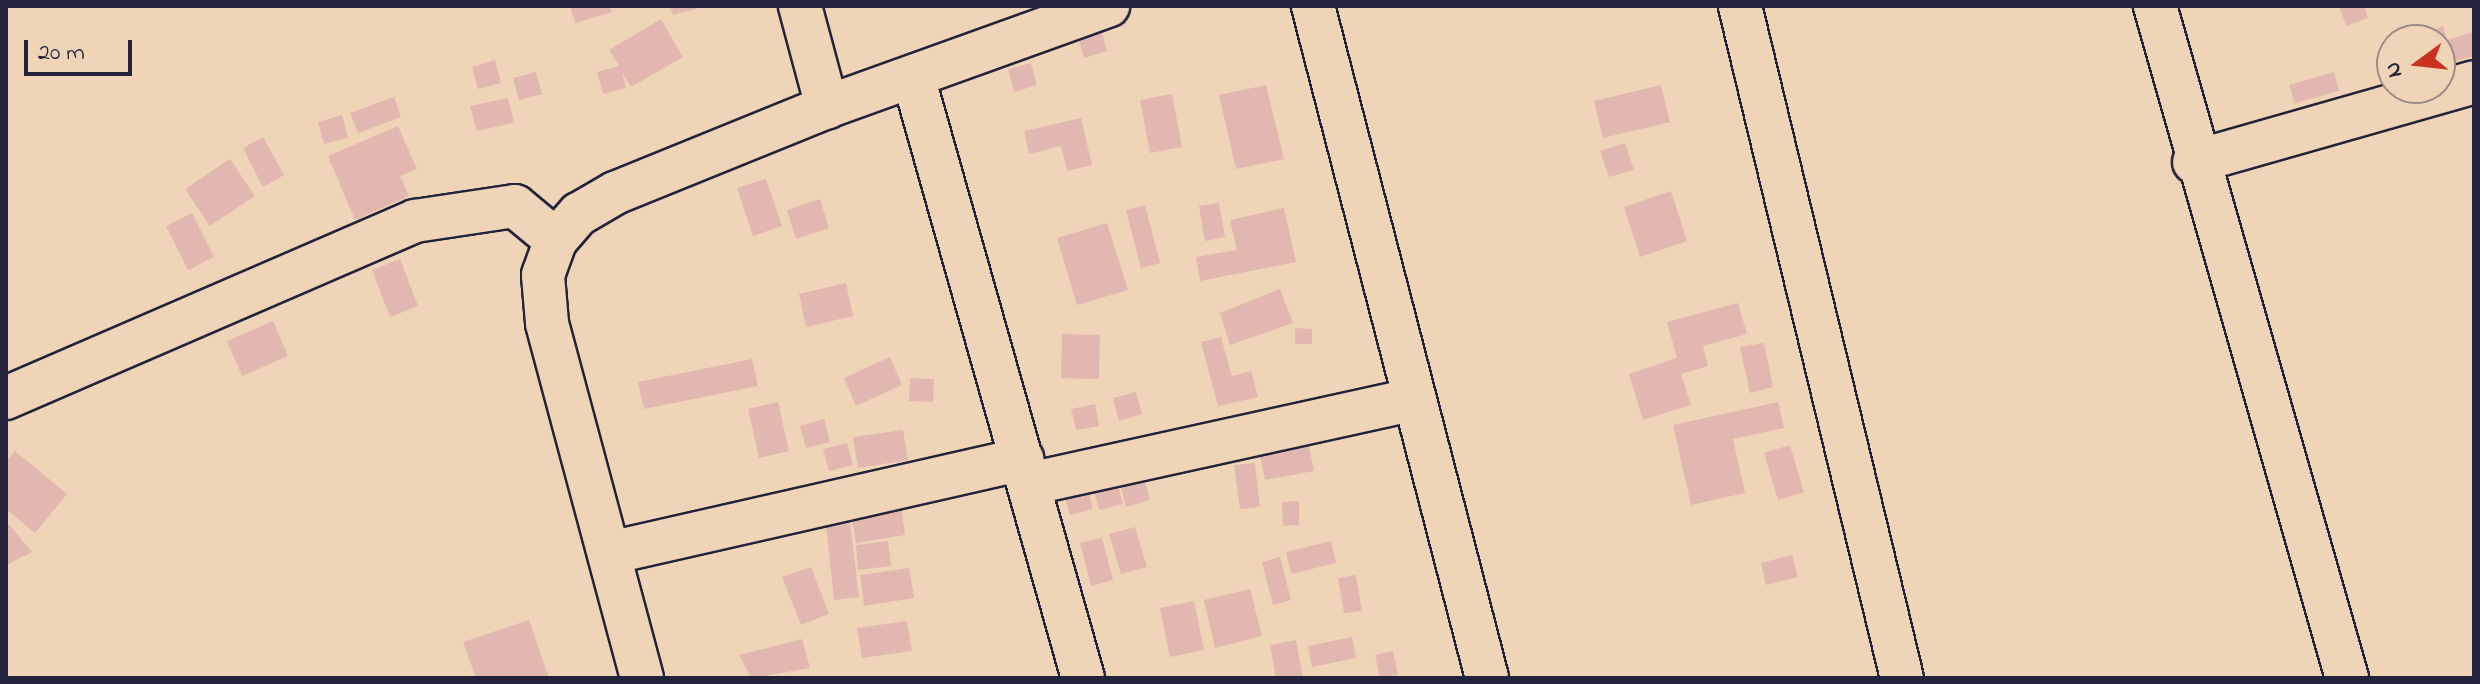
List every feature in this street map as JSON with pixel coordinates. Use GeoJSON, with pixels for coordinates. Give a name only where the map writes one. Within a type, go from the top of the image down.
{"type":"FeatureCollection","features":[{"type":"Feature","properties":{"kind":"street"},"geometry":{"type":"LineString","coordinates":[[800,6],[827,107]]}},
{"type":"Feature","properties":{"kind":"street"},"geometry":{"type":"LineString","coordinates":[[642,678],[547,323],[543,275],[556,240],[579,214],[615,193],[827,107],[914,80],[1108,6]]}},
{"type":"Feature","properties":{"kind":"street"},"geometry":{"type":"LineString","coordinates":[[1313,6],[1410,400],[1487,678]]}},
{"type":"Feature","properties":{"kind":"street"},"geometry":{"type":"LineString","coordinates":[[1740,6],[1902,678]]}},
{"type":"Feature","properties":{"kind":"street"},"geometry":{"type":"LineString","coordinates":[[2155,6],[2194,162],[2347,678]]}},
{"type":"Feature","properties":{"kind":"street"},"geometry":{"type":"LineString","coordinates":[[914,80],[1083,678]]}},
{"type":"Feature","properties":{"kind":"street"},"geometry":{"type":"LineString","coordinates":[[2194,162],[2474,82]]}},
{"type":"Feature","properties":{"kind":"street"},"geometry":{"type":"LineString","coordinates":[[6,398],[415,221],[515,206],[556,240]]}},
{"type":"Feature","properties":{"kind":"street"},"geometry":{"type":"LineString","coordinates":[[609,553],[1410,400]]}},
{"type":"Feature","properties":{"kind":"building"},"geometry":{"type":"Polygon","coordinates":[[[570,6],[610,6],[612,12],[575,23],[570,6]]]}},
{"type":"Feature","properties":{"kind":"building"},"geometry":{"type":"Polygon","coordinates":[[[670,6],[695,6],[696,9],[673,15],[670,6]]]}},
{"type":"Feature","properties":{"kind":"building"},"geometry":{"type":"Polygon","coordinates":[[[2339,6],[2364,6],[2368,18],[2346,26],[2339,6]]]}},
{"type":"Feature","properties":{"kind":"building"},"geometry":{"type":"Polygon","coordinates":[[[661,19],[683,57],[631,87],[622,72],[626,88],[603,94],[597,72],[619,66],[609,50],[661,19]]]}},
{"type":"Feature","properties":{"kind":"building"},"geometry":{"type":"Polygon","coordinates":[[[1101,29],[1107,51],[1084,58],[1078,35],[1101,29]]]}},
{"type":"Feature","properties":{"kind":"building"},"geometry":{"type":"Polygon","coordinates":[[[2474,32],[2474,56],[2456,61],[2456,37],[2474,32]]]}},
{"type":"Feature","properties":{"kind":"building"},"geometry":{"type":"Polygon","coordinates":[[[495,60],[501,83],[478,89],[472,67],[495,60]]]}},
{"type":"Feature","properties":{"kind":"building"},"geometry":{"type":"Polygon","coordinates":[[[1031,63],[1037,85],[1014,92],[1008,69],[1031,63]]]}},
{"type":"Feature","properties":{"kind":"building"},"geometry":{"type":"Polygon","coordinates":[[[536,72],[542,94],[519,100],[513,78],[536,72]]]}},
{"type":"Feature","properties":{"kind":"building"},"geometry":{"type":"Polygon","coordinates":[[[2334,72],[2339,91],[2295,103],[2289,85],[2334,72]]]}},
{"type":"Feature","properties":{"kind":"building"},"geometry":{"type":"Polygon","coordinates":[[[1266,85],[1284,159],[1236,169],[1219,95],[1266,85]]]}},
{"type":"Feature","properties":{"kind":"building"},"geometry":{"type":"Polygon","coordinates":[[[1661,85],[1670,122],[1603,138],[1594,101],[1661,85]]]}},
{"type":"Feature","properties":{"kind":"building"},"geometry":{"type":"Polygon","coordinates":[[[1172,94],[1182,147],[1150,153],[1140,100],[1172,94]]]}},
{"type":"Feature","properties":{"kind":"building"},"geometry":{"type":"Polygon","coordinates":[[[394,97],[401,117],[358,133],[350,113],[394,97]]]}},
{"type":"Feature","properties":{"kind":"building"},"geometry":{"type":"Polygon","coordinates":[[[508,98],[514,123],[477,131],[470,106],[508,98]]]}},
{"type":"Feature","properties":{"kind":"building"},"geometry":{"type":"Polygon","coordinates":[[[342,115],[348,138],[324,144],[318,122],[342,115]]]}},
{"type":"Feature","properties":{"kind":"building"},"geometry":{"type":"Polygon","coordinates":[[[1081,118],[1092,165],[1067,171],[1061,146],[1029,154],[1024,131],[1081,118]]]}},
{"type":"Feature","properties":{"kind":"building"},"geometry":{"type":"Polygon","coordinates":[[[398,126],[417,169],[400,176],[409,196],[355,220],[328,156],[398,126]]]}},
{"type":"Feature","properties":{"kind":"building"},"geometry":{"type":"Polygon","coordinates":[[[263,137],[284,175],[263,187],[243,148],[263,137]]]}},
{"type":"Feature","properties":{"kind":"building"},"geometry":{"type":"Polygon","coordinates":[[[1625,143],[1634,170],[1609,177],[1600,151],[1625,143]]]}},
{"type":"Feature","properties":{"kind":"building"},"geometry":{"type":"Polygon","coordinates":[[[230,159],[255,196],[210,226],[185,189],[230,159]]]}},
{"type":"Feature","properties":{"kind":"building"},"geometry":{"type":"Polygon","coordinates":[[[766,179],[782,226],[753,236],[737,188],[766,179]]]}},
{"type":"Feature","properties":{"kind":"building"},"geometry":{"type":"Polygon","coordinates":[[[1671,191],[1687,241],[1640,257],[1624,207],[1671,191]]]}},
{"type":"Feature","properties":{"kind":"building"},"geometry":{"type":"Polygon","coordinates":[[[820,199],[829,228],[796,239],[787,210],[820,199]]]}},
{"type":"Feature","properties":{"kind":"building"},"geometry":{"type":"Polygon","coordinates":[[[1219,203],[1225,237],[1205,241],[1199,206],[1219,203]]]}},
{"type":"Feature","properties":{"kind":"building"},"geometry":{"type":"Polygon","coordinates":[[[1145,205],[1160,263],[1141,268],[1126,210],[1145,205]]]}},
{"type":"Feature","properties":{"kind":"building"},"geometry":{"type":"Polygon","coordinates":[[[1284,208],[1296,262],[1200,281],[1196,257],[1237,250],[1230,220],[1284,208]]]}},
{"type":"Feature","properties":{"kind":"building"},"geometry":{"type":"Polygon","coordinates":[[[192,213],[214,257],[188,270],[166,226],[192,213]]]}},
{"type":"Feature","properties":{"kind":"building"},"geometry":{"type":"Polygon","coordinates":[[[1107,223],[1128,290],[1077,305],[1057,238],[1107,223]]]}},
{"type":"Feature","properties":{"kind":"building"},"geometry":{"type":"Polygon","coordinates":[[[400,259],[418,306],[390,317],[372,270],[400,259]]]}},
{"type":"Feature","properties":{"kind":"building"},"geometry":{"type":"Polygon","coordinates":[[[846,283],[853,316],[806,327],[799,294],[846,283]]]}},
{"type":"Feature","properties":{"kind":"building"},"geometry":{"type":"Polygon","coordinates":[[[1280,289],[1293,323],[1230,345],[1220,313],[1280,289]]]}},
{"type":"Feature","properties":{"kind":"building"},"geometry":{"type":"Polygon","coordinates":[[[1738,303],[1747,334],[1703,346],[1708,366],[1681,374],[1691,405],[1643,420],[1629,374],[1677,358],[1667,322],[1738,303]]]}},
{"type":"Feature","properties":{"kind":"building"},"geometry":{"type":"Polygon","coordinates":[[[273,321],[288,356],[242,376],[227,341],[273,321]]]}},
{"type":"Feature","properties":{"kind":"building"},"geometry":{"type":"Polygon","coordinates":[[[1295,328],[1312,329],[1312,344],[1295,344],[1295,328]]]}},
{"type":"Feature","properties":{"kind":"building"},"geometry":{"type":"Polygon","coordinates":[[[1062,334],[1100,335],[1099,379],[1061,378],[1062,334]]]}},
{"type":"Feature","properties":{"kind":"building"},"geometry":{"type":"Polygon","coordinates":[[[1221,337],[1232,376],[1251,371],[1258,397],[1218,406],[1201,342],[1221,337]]]}},
{"type":"Feature","properties":{"kind":"building"},"geometry":{"type":"Polygon","coordinates":[[[1764,343],[1773,387],[1750,393],[1740,347],[1764,343]]]}},
{"type":"Feature","properties":{"kind":"building"},"geometry":{"type":"Polygon","coordinates":[[[890,357],[902,385],[856,406],[844,378],[890,357]]]}},
{"type":"Feature","properties":{"kind":"building"},"geometry":{"type":"Polygon","coordinates":[[[752,359],[758,386],[644,409],[638,382],[752,359]]]}},
{"type":"Feature","properties":{"kind":"building"},"geometry":{"type":"Polygon","coordinates":[[[910,378],[934,379],[933,402],[909,401],[910,378]]]}},
{"type":"Feature","properties":{"kind":"building"},"geometry":{"type":"Polygon","coordinates":[[[1136,392],[1142,414],[1119,421],[1113,398],[1136,392]]]}},
{"type":"Feature","properties":{"kind":"building"},"geometry":{"type":"Polygon","coordinates":[[[778,402],[789,451],[759,458],[748,409],[778,402]]]}},
{"type":"Feature","properties":{"kind":"building"},"geometry":{"type":"Polygon","coordinates":[[[1778,402],[1784,428],[1733,439],[1745,493],[1691,505],[1673,425],[1778,402]]]}},
{"type":"Feature","properties":{"kind":"building"},"geometry":{"type":"Polygon","coordinates":[[[1095,404],[1099,426],[1076,430],[1071,409],[1095,404]]]}},
{"type":"Feature","properties":{"kind":"building"},"geometry":{"type":"Polygon","coordinates":[[[824,419],[830,442],[806,448],[800,426],[824,419]]]}},
{"type":"Feature","properties":{"kind":"building"},"geometry":{"type":"Polygon","coordinates":[[[903,430],[908,460],[858,468],[853,437],[903,430]]]}},
{"type":"Feature","properties":{"kind":"building"},"geometry":{"type":"Polygon","coordinates":[[[847,443],[853,465],[829,471],[823,449],[847,443]]]}},
{"type":"Feature","properties":{"kind":"building"},"geometry":{"type":"Polygon","coordinates":[[[1790,445],[1804,492],[1778,500],[1764,453],[1790,445]]]}},
{"type":"Feature","properties":{"kind":"building"},"geometry":{"type":"Polygon","coordinates":[[[1309,446],[1314,471],[1265,480],[1260,456],[1309,446]]]}},
{"type":"Feature","properties":{"kind":"building"},"geometry":{"type":"Polygon","coordinates":[[[15,451],[67,494],[35,533],[6,509],[6,462],[15,451]]]}},
{"type":"Feature","properties":{"kind":"building"},"geometry":{"type":"Polygon","coordinates":[[[1255,463],[1260,507],[1240,509],[1234,465],[1255,463]]]}},
{"type":"Feature","properties":{"kind":"building"},"geometry":{"type":"Polygon","coordinates":[[[1144,478],[1150,500],[1126,507],[1120,484],[1144,478]]]}},
{"type":"Feature","properties":{"kind":"building"},"geometry":{"type":"Polygon","coordinates":[[[1117,482],[1123,504],[1099,510],[1093,488],[1117,482]]]}},
{"type":"Feature","properties":{"kind":"building"},"geometry":{"type":"Polygon","coordinates":[[[1087,487],[1093,509],[1070,515],[1064,493],[1087,487]]]}},
{"type":"Feature","properties":{"kind":"building"},"geometry":{"type":"Polygon","coordinates":[[[1299,501],[1299,525],[1283,526],[1282,502],[1299,501]]]}},
{"type":"Feature","properties":{"kind":"building"},"geometry":{"type":"Polygon","coordinates":[[[901,505],[905,535],[856,543],[851,513],[901,505]]]}},
{"type":"Feature","properties":{"kind":"building"},"geometry":{"type":"Polygon","coordinates":[[[6,521],[32,552],[6,565],[6,521]]]}},
{"type":"Feature","properties":{"kind":"building"},"geometry":{"type":"Polygon","coordinates":[[[850,522],[859,597],[834,600],[826,524],[850,522]]]}},
{"type":"Feature","properties":{"kind":"building"},"geometry":{"type":"Polygon","coordinates":[[[1135,527],[1147,567],[1121,574],[1109,534],[1135,527]]]}},
{"type":"Feature","properties":{"kind":"building"},"geometry":{"type":"Polygon","coordinates":[[[1102,538],[1113,580],[1091,586],[1080,543],[1102,538]]]}},
{"type":"Feature","properties":{"kind":"building"},"geometry":{"type":"Polygon","coordinates":[[[888,541],[891,566],[858,570],[856,545],[888,541]]]}},
{"type":"Feature","properties":{"kind":"building"},"geometry":{"type":"Polygon","coordinates":[[[1331,541],[1336,563],[1291,574],[1286,552],[1331,541]]]}},
{"type":"Feature","properties":{"kind":"building"},"geometry":{"type":"Polygon","coordinates":[[[1792,555],[1798,577],[1766,585],[1761,563],[1792,555]]]}},
{"type":"Feature","properties":{"kind":"building"},"geometry":{"type":"Polygon","coordinates":[[[1280,557],[1291,600],[1273,605],[1262,562],[1280,557]]]}},
{"type":"Feature","properties":{"kind":"building"},"geometry":{"type":"Polygon","coordinates":[[[811,567],[829,614],[801,625],[782,577],[811,567]]]}},
{"type":"Feature","properties":{"kind":"building"},"geometry":{"type":"Polygon","coordinates":[[[909,568],[914,598],[864,606],[860,575],[909,568]]]}},
{"type":"Feature","properties":{"kind":"building"},"geometry":{"type":"Polygon","coordinates":[[[1356,575],[1362,611],[1344,613],[1338,578],[1356,575]]]}},
{"type":"Feature","properties":{"kind":"building"},"geometry":{"type":"Polygon","coordinates":[[[1250,589],[1262,636],[1215,648],[1204,600],[1250,589]]]}},
{"type":"Feature","properties":{"kind":"building"},"geometry":{"type":"Polygon","coordinates":[[[1194,601],[1204,650],[1170,657],[1160,608],[1194,601]]]}},
{"type":"Feature","properties":{"kind":"building"},"geometry":{"type":"Polygon","coordinates":[[[529,620],[549,678],[476,678],[463,642],[529,620]]]}},
{"type":"Feature","properties":{"kind":"building"},"geometry":{"type":"Polygon","coordinates":[[[907,621],[912,651],[862,658],[857,628],[907,621]]]}},
{"type":"Feature","properties":{"kind":"building"},"geometry":{"type":"Polygon","coordinates":[[[1352,637],[1356,658],[1312,667],[1308,646],[1352,637]]]}},
{"type":"Feature","properties":{"kind":"building"},"geometry":{"type":"Polygon","coordinates":[[[802,639],[810,668],[751,678],[739,655],[802,639]]]}},
{"type":"Feature","properties":{"kind":"building"},"geometry":{"type":"Polygon","coordinates":[[[1296,640],[1303,678],[1276,678],[1270,645],[1296,640]]]}},
{"type":"Feature","properties":{"kind":"building"},"geometry":{"type":"Polygon","coordinates":[[[1393,651],[1398,675],[1380,678],[1375,655],[1393,651]]]}}]}
